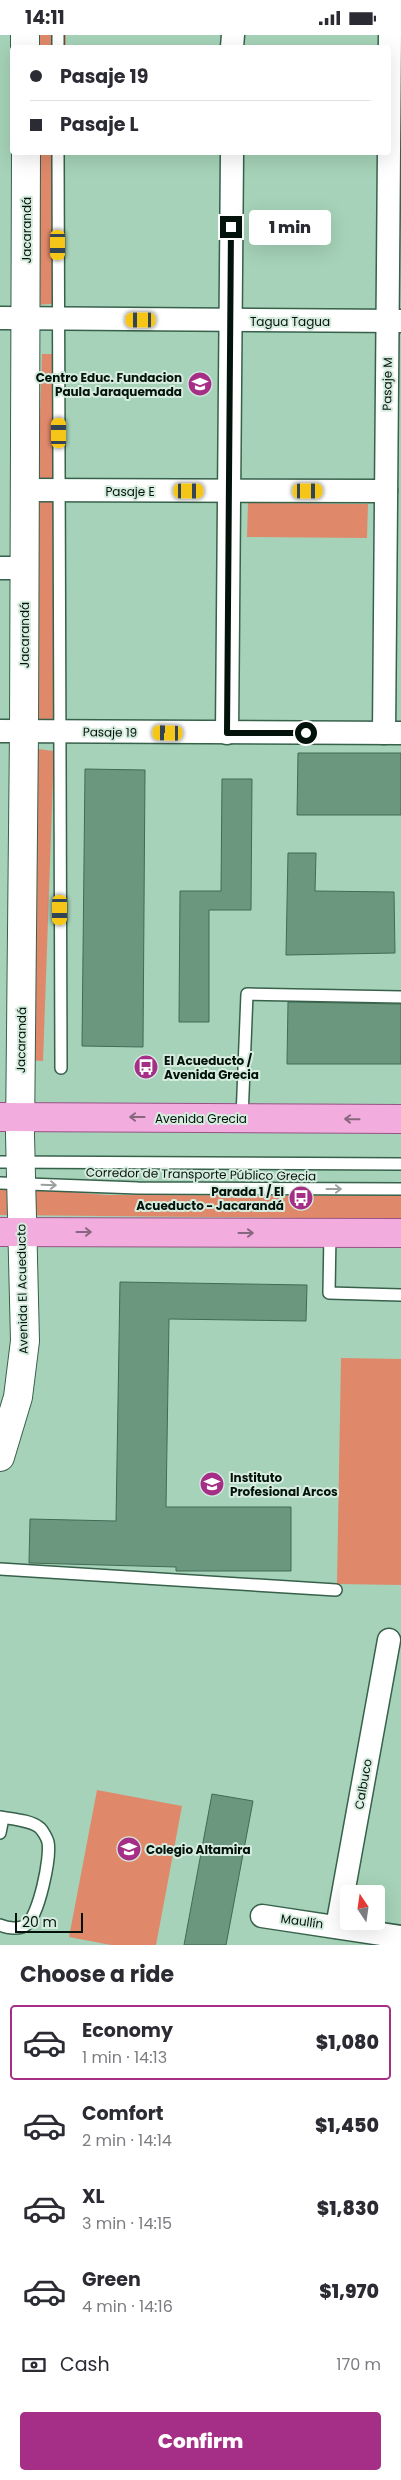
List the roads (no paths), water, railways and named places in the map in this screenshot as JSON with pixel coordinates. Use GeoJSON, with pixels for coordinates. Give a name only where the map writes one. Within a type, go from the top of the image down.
{"type":"FeatureCollection","features":[{"type":"Feature","properties":{"kind":"main road","name":"Avenida Grecia"},"geometry":{"type":"LineString","coordinates":[[10,1117],[401,1119]]}},
{"type":"Feature","properties":{"kind":"main road"},"geometry":{"type":"LineString","coordinates":[[11,1232],[401,1233]]}},
{"type":"Feature","properties":{"kind":"street","name":"Pasaje M"},"geometry":{"type":"LineString","coordinates":[[391,106],[394,321],[386,491],[393,571],[392,733]]}},
{"type":"Feature","properties":{"kind":"street","name":"Jacarandá"},"geometry":{"type":"LineString","coordinates":[[10,1117],[12,568],[25,490],[26,155]]}},
{"type":"Feature","properties":{"kind":"street"},"geometry":{"type":"LineString","coordinates":[[227,733],[232,155]]}},
{"type":"Feature","properties":{"kind":"street","name":"Tagua Tagua"},"geometry":{"type":"LineString","coordinates":[[0,319],[394,321]]}},
{"type":"Feature","properties":{"kind":"street","name":"Pasaje E"},"geometry":{"type":"LineString","coordinates":[[25,490],[386,491]]}},
{"type":"Feature","properties":{"kind":"street","name":"Pasaje 19"},"geometry":{"type":"LineString","coordinates":[[12,731],[392,733]]}},
{"type":"Feature","properties":{"kind":"street","name":"Avenida El Acueducto"},"geometry":{"type":"LineString","coordinates":[[0,1457],[15,1411],[23,1369],[25,1341],[11,1232],[10,1117]]}},
{"type":"Feature","properties":{"kind":"street","name":"Calbuco"},"geometry":{"type":"LineString","coordinates":[[337,1927],[389,1640]]}},
{"type":"Feature","properties":{"kind":"street","name":"Maullín"},"geometry":{"type":"LineString","coordinates":[[262,1916],[401,1937]]}},
{"type":"Feature","properties":{"kind":"lane"},"geometry":{"type":"LineString","coordinates":[[58,155],[59,731],[62,1068]]}},
{"type":"Feature","properties":{"kind":"lane"},"geometry":{"type":"LineString","coordinates":[[242,1118],[247,994],[401,997]]}},
{"type":"Feature","properties":{"kind":"lane","name":"Corredor de Transporte Público Grecia"},"geometry":{"type":"LineString","coordinates":[[10,1173],[401,1164]]}},
{"type":"Feature","properties":{"kind":"lane","name":"Corredor de Transporte Público Grecia"},"geometry":{"type":"LineString","coordinates":[[10,1173],[138,1188],[401,1189]]}},
{"type":"Feature","properties":{"kind":"lane"},"geometry":{"type":"LineString","coordinates":[[330,1233],[329,1293],[401,1295]]}},
{"type":"Feature","properties":{"kind":"lane"},"geometry":{"type":"LineString","coordinates":[[0,1569],[336,1590]]}},
{"type":"Feature","properties":{"kind":"lane"},"geometry":{"type":"LineString","coordinates":[[0,1833],[2,1818],[31,1823],[40,1829],[48,1841],[46,1869],[37,1909],[28,1924],[22,1927],[15,1928],[0,1925]]}},
{"type":"Feature","properties":{"kind":"place","name":"Centro Educ. Fundacion Paula Jaraquemada"},"geometry":{"type":"Point","coordinates":[200,384]}},
{"type":"Feature","properties":{"kind":"place","name":"El Acueducto / Avenida Grecia"},"geometry":{"type":"Point","coordinates":[146,1067]}},
{"type":"Feature","properties":{"kind":"place","name":"Parada 1 / El Acueducto - Jacarandá"},"geometry":{"type":"Point","coordinates":[301,1198]}},
{"type":"Feature","properties":{"kind":"place","name":"Instituto Profesional Arcos"},"geometry":{"type":"Point","coordinates":[212,1484]}},
{"type":"Feature","properties":{"kind":"place","name":"Colegio Altamira"},"geometry":{"type":"Point","coordinates":[129,1849]}}]}
